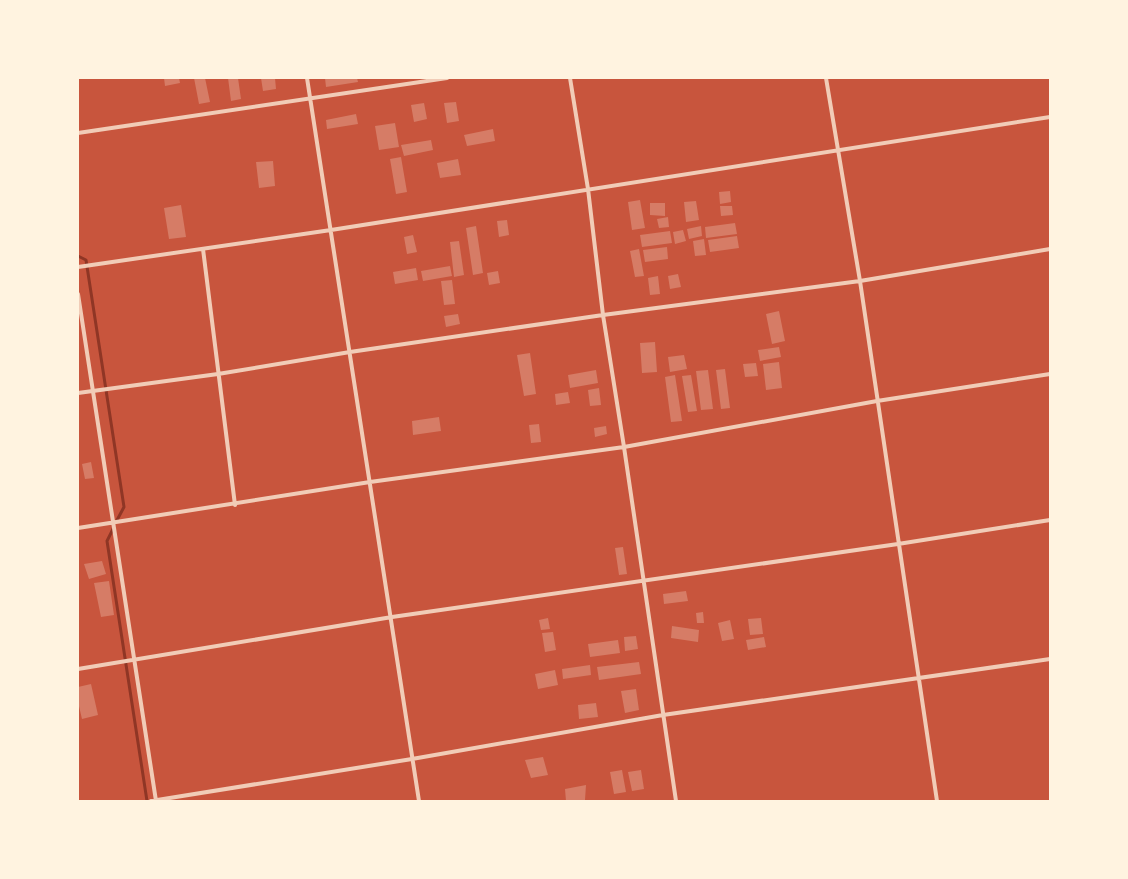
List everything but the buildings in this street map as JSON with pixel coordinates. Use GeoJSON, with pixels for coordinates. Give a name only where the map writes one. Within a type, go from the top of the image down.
{"type":"FeatureCollection","features":[{"type":"Feature","properties":{"kind":"street"},"geometry":{"type":"LineString","coordinates":[[307,78],[392,617],[419,801]]}},
{"type":"Feature","properties":{"kind":"street"},"geometry":{"type":"LineString","coordinates":[[78,133],[447,78]]}},
{"type":"Feature","properties":{"kind":"street"},"geometry":{"type":"LineString","coordinates":[[570,78],[588,190],[602,315],[624,447],[676,801]]}},
{"type":"Feature","properties":{"kind":"street"},"geometry":{"type":"LineString","coordinates":[[826,78],[860,281],[937,801]]}},
{"type":"Feature","properties":{"kind":"street"},"geometry":{"type":"LineString","coordinates":[[78,267],[332,230],[1050,117]]}},
{"type":"Feature","properties":{"kind":"street"},"geometry":{"type":"LineString","coordinates":[[203,249],[235,505]]}},
{"type":"Feature","properties":{"kind":"street"},"geometry":{"type":"LineString","coordinates":[[78,393],[218,374],[350,352],[602,315],[860,281],[1050,249]]}},
{"type":"Feature","properties":{"kind":"street"},"geometry":{"type":"LineString","coordinates":[[78,294],[154,801],[412,759],[663,714],[1050,659]]}},
{"type":"Feature","properties":{"kind":"street"},"geometry":{"type":"LineString","coordinates":[[78,528],[235,505],[370,482],[624,447],[877,402],[1050,374]]}},
{"type":"Feature","properties":{"kind":"street"},"geometry":{"type":"LineString","coordinates":[[78,669],[392,617],[898,544],[1050,520]]}},
{"type":"Feature","properties":{"kind":"waterway"},"geometry":{"type":"LineString","coordinates":[[78,256],[86,260],[124,507],[116,522]]}},
{"type":"Feature","properties":{"kind":"waterway"},"geometry":{"type":"LineString","coordinates":[[114,527],[107,541],[147,801]]}}]}
